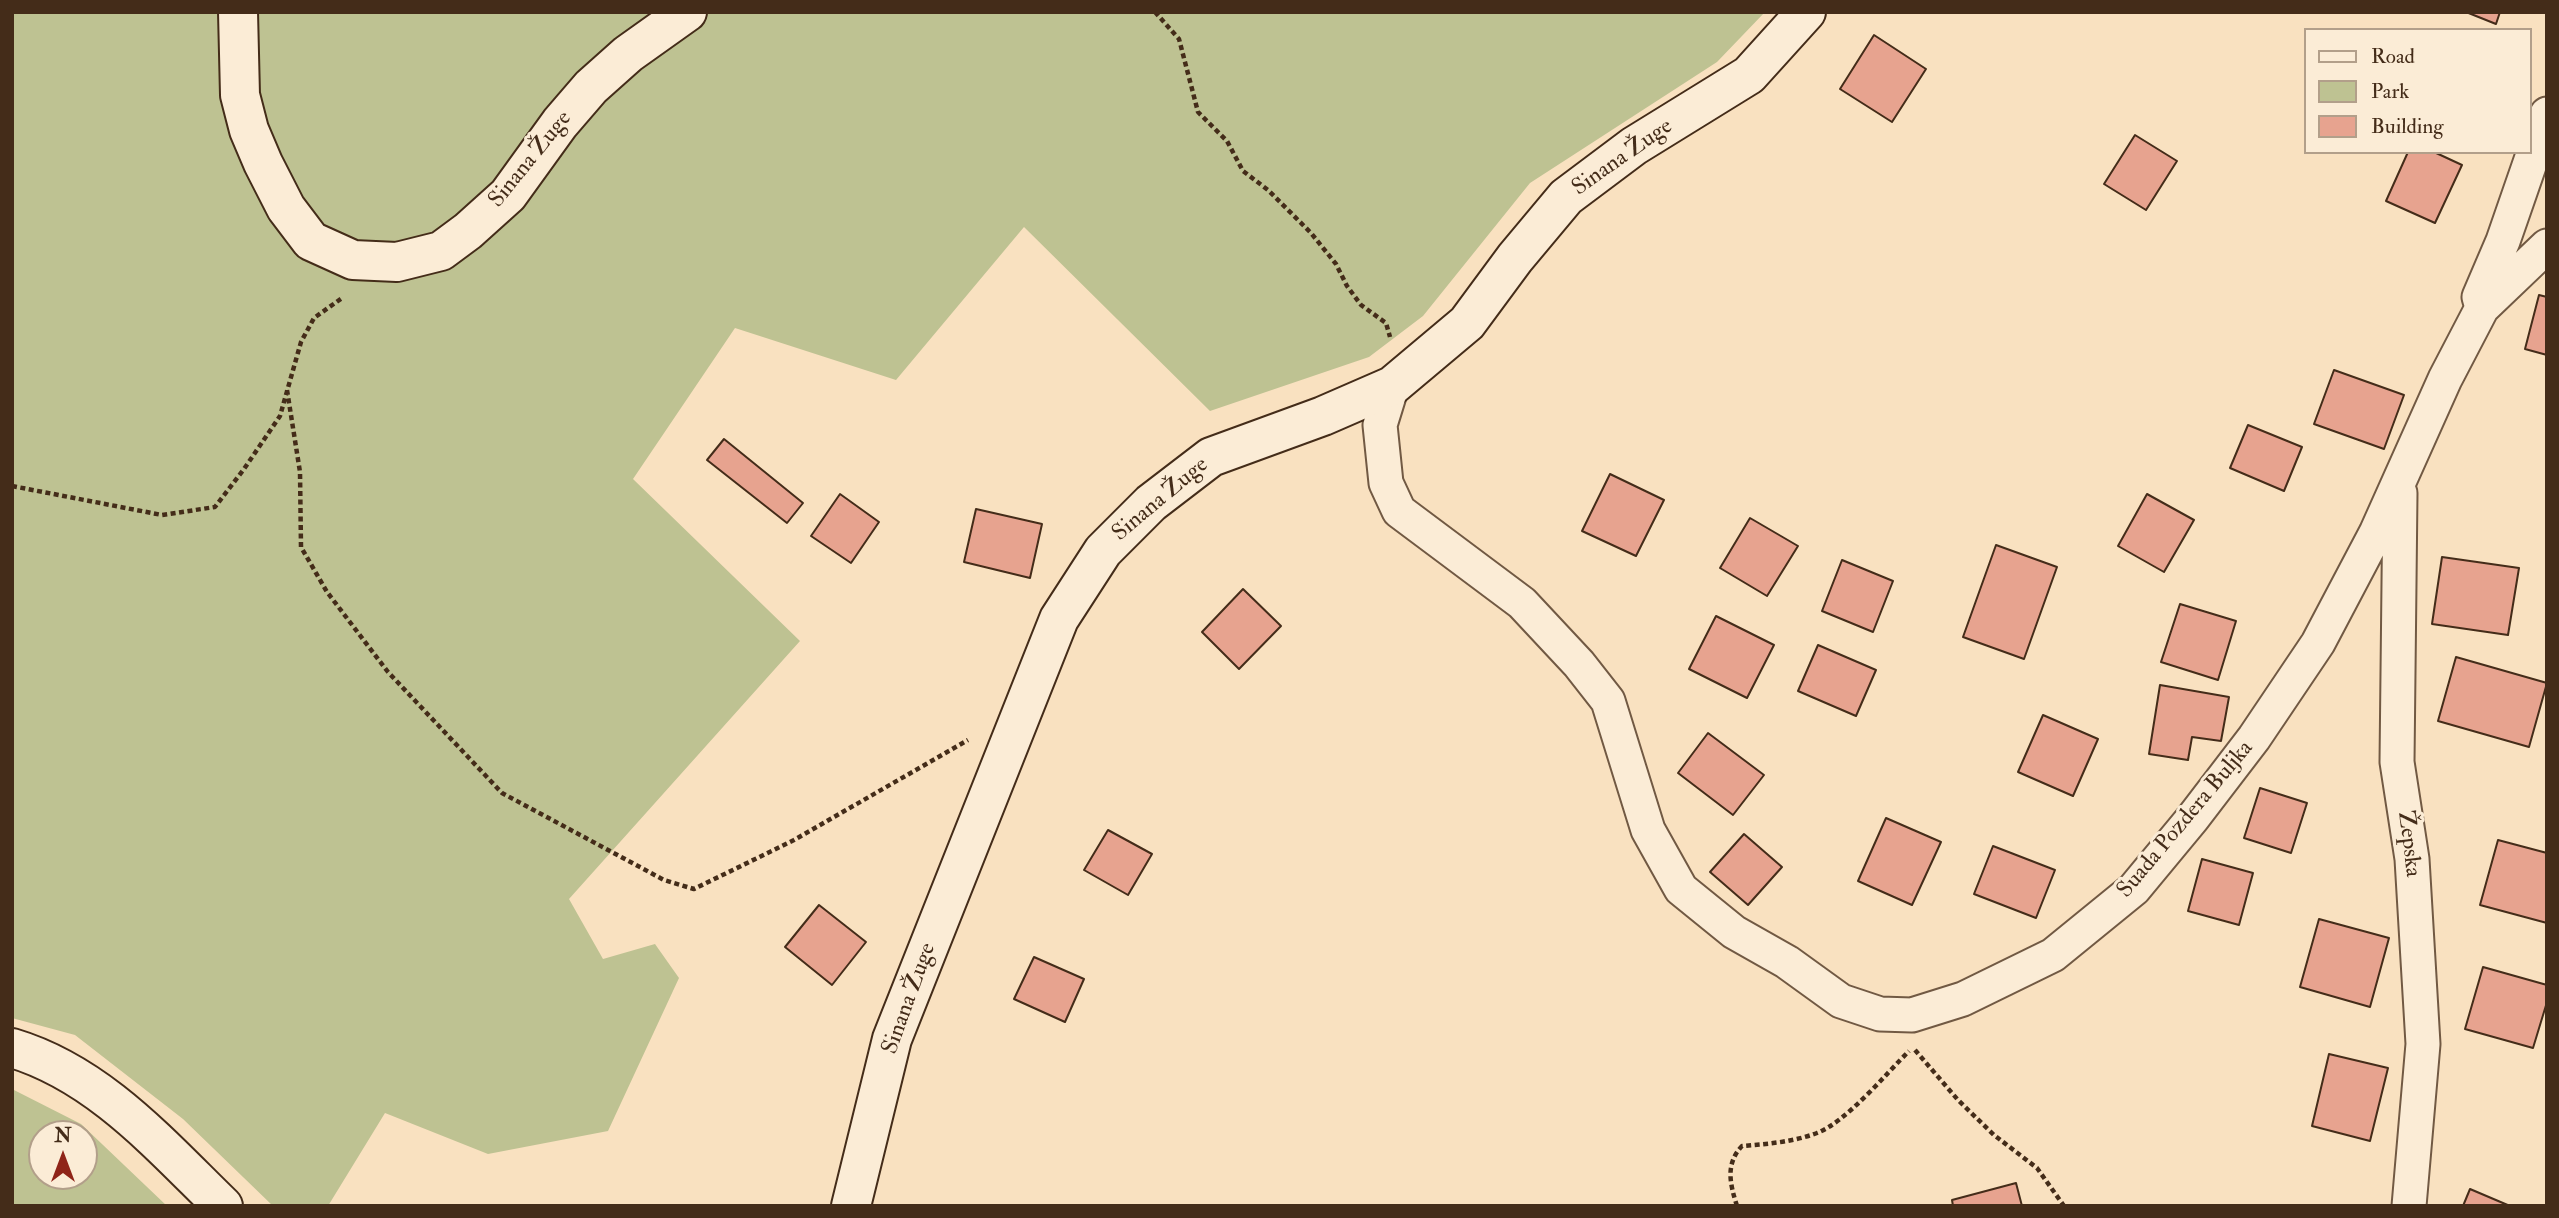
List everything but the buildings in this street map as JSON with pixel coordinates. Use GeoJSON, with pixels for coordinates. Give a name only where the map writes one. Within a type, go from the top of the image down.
{"type":"FeatureCollection","features":[{"type":"Feature","properties":{"kind":"main road","name":"Sinana Žuge"},"geometry":{"type":"LineString","coordinates":[[238,12],[240,95],[249,130],[286,208],[311,241],[353,260],[397,262],[441,251],[468,231],[508,195],[560,122],[591,88],[628,54],[687,12]]}},
{"type":"Feature","properties":{"kind":"main road","name":"Sinana Žuge"},"geometry":{"type":"LineString","coordinates":[[851,1206],[892,1039],[1059,619],[1103,551],[1151,503],[1211,457],[1322,416],[1392,386],[1467,323],[1515,258],[1566,197],[1634,146],[1749,75],[1806,12]]}},
{"type":"Feature","properties":{"kind":"main road"},"geometry":{"type":"LineString","coordinates":[[12,1048],[31,1054],[76,1077],[121,1107],[223,1206]]}},
{"type":"Feature","properties":{"kind":"street"},"geometry":{"type":"LineString","coordinates":[[2482,309],[2479,297],[2547,114]]}},
{"type":"Feature","properties":{"kind":"street","name":"Suada Pozdera Buljka"},"geometry":{"type":"LineString","coordinates":[[1392,386],[1380,425],[1386,483],[1399,511],[1522,603],[1579,664],[1608,701],[1648,830],[1681,889],[1734,932],[1787,962],[1841,1001],[1880,1014],[1912,1015],[1963,999],[2053,955],[2134,889],[2254,738],[2318,643],[2400,482],[2445,379],[2482,309],[2547,246]]}},
{"type":"Feature","properties":{"kind":"street","name":"Žepska"},"geometry":{"type":"LineString","coordinates":[[2400,482],[2397,762],[2412,859],[2423,1044],[2409,1206]]}},
{"type":"Feature","properties":{"kind":"path"},"geometry":{"type":"LineString","coordinates":[[1155,12],[1179,39],[1198,112],[1227,141],[1243,171],[1268,190],[1311,233],[1336,264],[1347,286],[1361,304],[1386,323],[1394,349],[1392,386]]}},
{"type":"Feature","properties":{"kind":"path"},"geometry":{"type":"LineString","coordinates":[[12,486],[162,515],[215,507],[280,416],[300,342],[314,318],[344,297],[380,260]]}},
{"type":"Feature","properties":{"kind":"path"},"geometry":{"type":"LineString","coordinates":[[287,390],[300,472],[301,547],[327,592],[388,672],[502,793],[664,880],[694,889],[794,839],[977,734],[1015,731]]}},
{"type":"Feature","properties":{"kind":"path"},"geometry":{"type":"LineString","coordinates":[[1737,1206],[1729,1178],[1733,1156],[1742,1146],[1774,1144],[1819,1133],[1850,1111],[1912,1048],[1958,1100],[1994,1135],[2037,1168],[2064,1206]]}},
{"type":"Feature","properties":{"kind":"green space"},"geometry":{"type":"Polygon","coordinates":[[[12,12],[1765,12],[1717,62],[1530,183],[1423,316],[1369,357],[1210,411],[1024,227],[896,380],[735,328],[633,479],[800,641],[569,899],[603,959],[655,944],[679,978],[608,1131],[488,1154],[385,1113],[328,1206],[273,1206],[183,1119],[75,1035],[12,1018],[12,12]]]}},
{"type":"Feature","properties":{"kind":"green space"},"geometry":{"type":"Polygon","coordinates":[[[12,1089],[73,1120],[28,1120],[28,1190],[98,1190],[98,1140],[167,1206],[12,1206],[12,1089]]]}}]}
